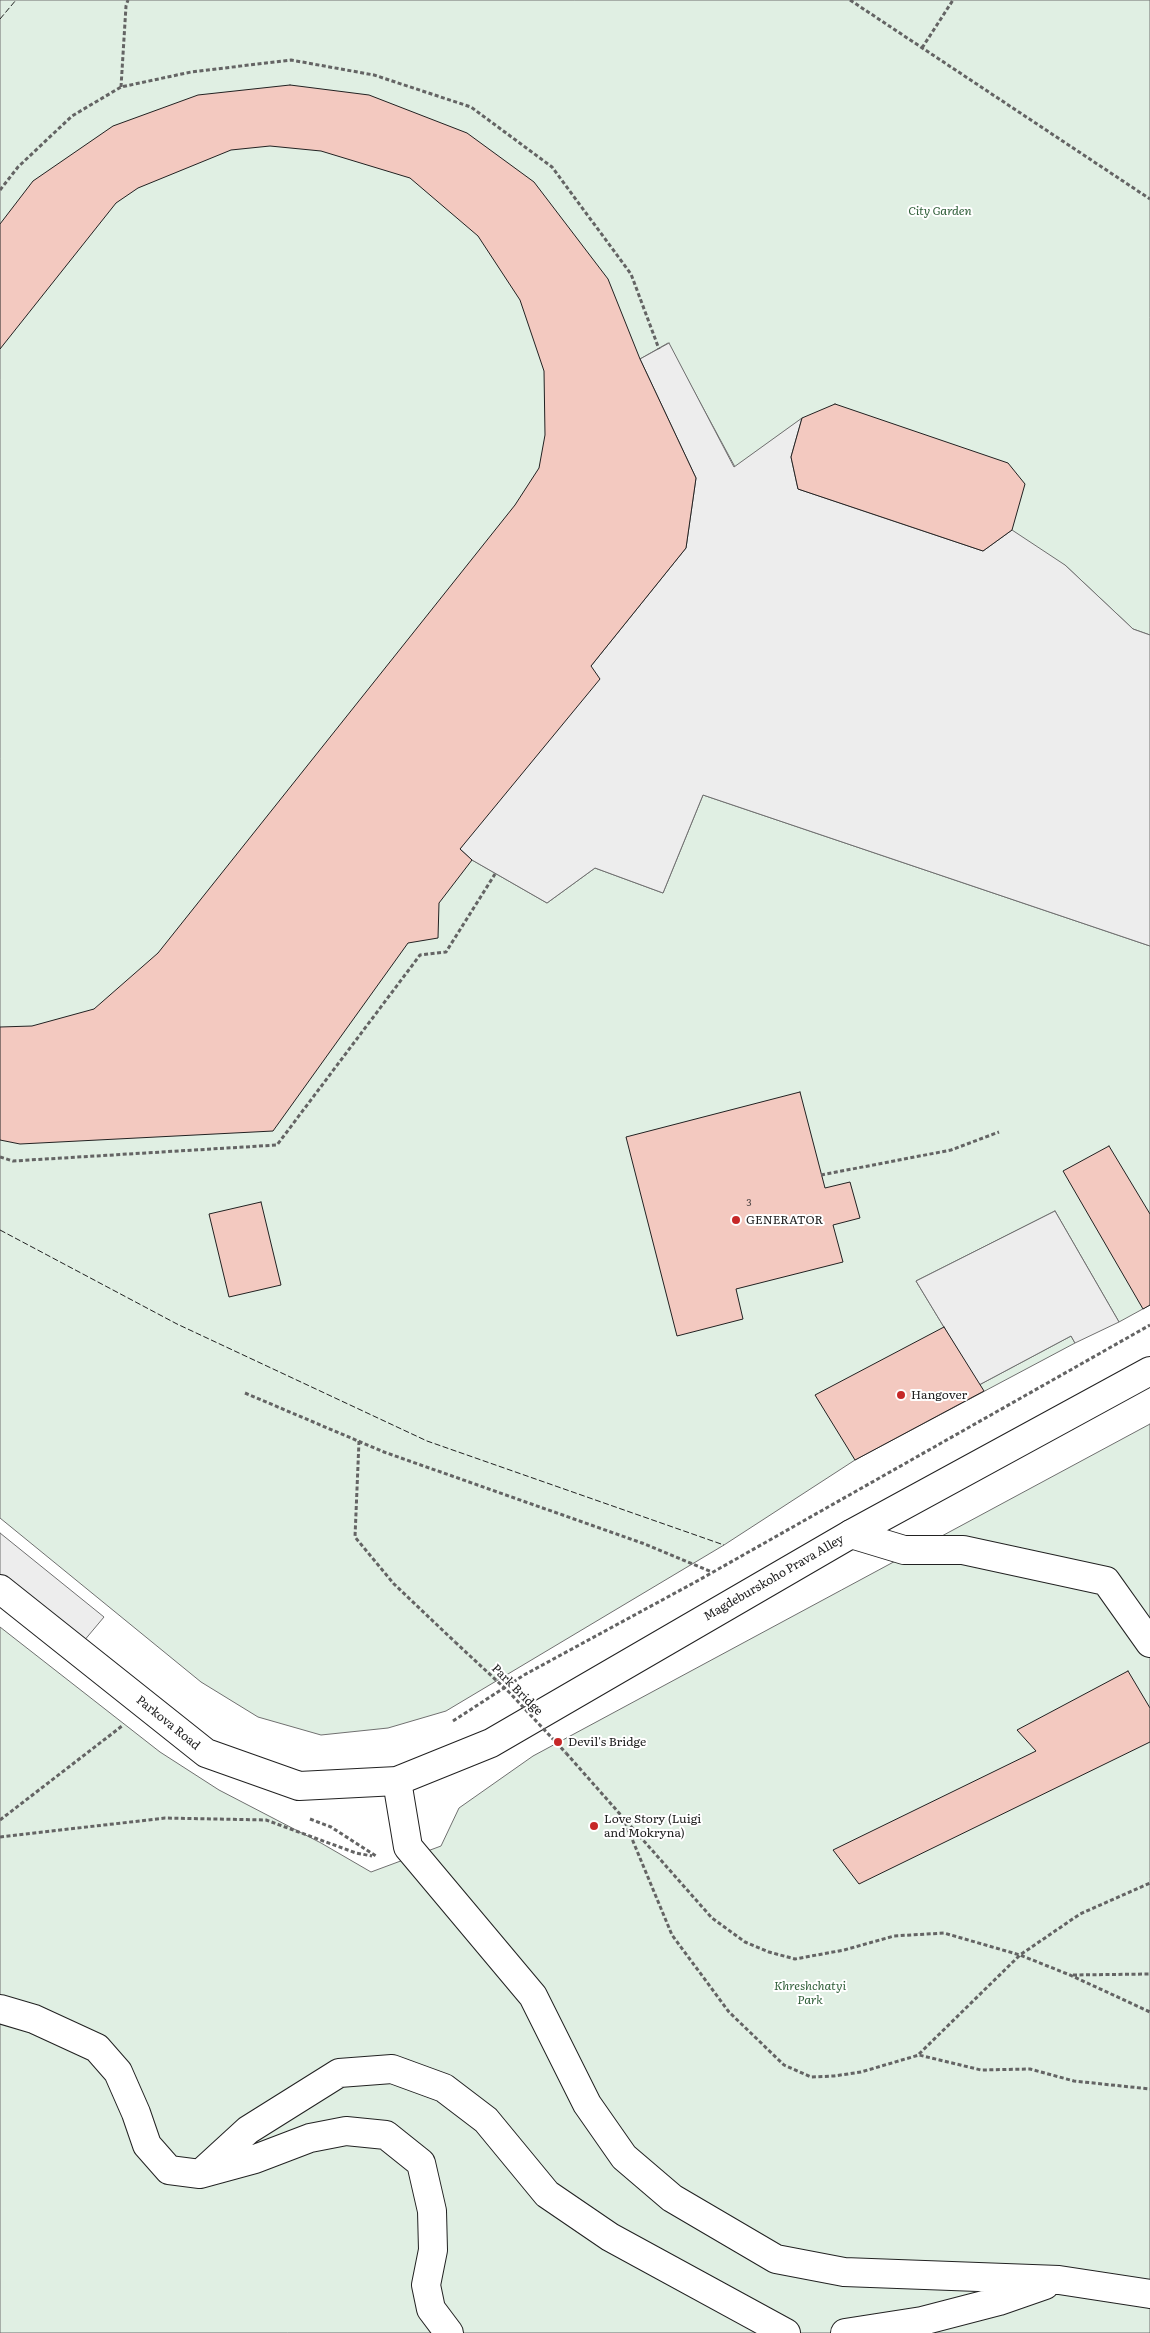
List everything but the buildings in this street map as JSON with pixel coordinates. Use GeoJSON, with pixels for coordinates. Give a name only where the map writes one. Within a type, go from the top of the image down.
{"type":"FeatureCollection","features":[{"type":"Feature","properties":{"kind":"main road","name":"Magdeburskoho Prava Alley"},"geometry":{"type":"LineString","coordinates":[[397,1781],[491,1743],[851,1534],[1150,1371]]}},
{"type":"Feature","properties":{"kind":"main road"},"geometry":{"type":"LineString","coordinates":[[851,1534],[904,1550],[963,1550],[1106,1581],[1150,1643]]}},
{"type":"Feature","properties":{"kind":"main road","name":"Parkova Road"},"geometry":{"type":"LineString","coordinates":[[0,1589],[206,1754],[299,1786],[397,1781]]}},
{"type":"Feature","properties":{"kind":"main road"},"geometry":{"type":"LineString","coordinates":[[397,1781],[408,1847],[532,1996],[587,2104],[624,2157],[672,2198],[776,2259],[844,2272],[1058,2280],[1150,2294]]}},
{"type":"Feature","properties":{"kind":"main road"},"geometry":{"type":"LineString","coordinates":[[0,2009],[34,2019],[97,2048],[118,2072],[136,2113],[147,2145],[169,2170],[200,2174],[255,2159],[310,2138],[346,2131],[386,2135],[421,2163],[432,2210],[433,2250],[426,2285],[431,2309],[448,2333]]}},
{"type":"Feature","properties":{"kind":"main road"},"geometry":{"type":"LineString","coordinates":[[200,2174],[248,2130],[339,2073],[392,2069],[444,2088],[486,2120],[547,2194],[610,2237],[786,2333]]}},
{"type":"Feature","properties":{"kind":"main road"},"geometry":{"type":"LineString","coordinates":[[845,2333],[932,2319],[999,2301],[1058,2280]]}},
{"type":"Feature","properties":{"kind":"path"},"geometry":{"type":"LineString","coordinates":[[121,87],[126,6],[128,0]]}},
{"type":"Feature","properties":{"kind":"path"},"geometry":{"type":"LineString","coordinates":[[850,0],[1150,198]]}},
{"type":"Feature","properties":{"kind":"path"},"geometry":{"type":"LineString","coordinates":[[922,48],[953,0]]}},
{"type":"Feature","properties":{"kind":"path"},"geometry":{"type":"LineString","coordinates":[[0,190],[18,166],[72,116],[121,87],[191,72],[291,60],[374,75],[471,107],[552,167],[631,274],[659,349]]}},
{"type":"Feature","properties":{"kind":"path"},"geometry":{"type":"LineString","coordinates":[[0,1157],[13,1161],[277,1145],[420,956],[446,952],[495,874]]}},
{"type":"Feature","properties":{"kind":"path"},"geometry":{"type":"LineString","coordinates":[[822,1175],[951,1150],[999,1132]]}},
{"type":"Feature","properties":{"kind":"path"},"geometry":{"type":"LineString","coordinates":[[449,1724],[524,1675],[712,1572],[1150,1325]]}},
{"type":"Feature","properties":{"kind":"path"},"geometry":{"type":"LineString","coordinates":[[245,1393],[384,1452],[642,1543],[712,1572]]}},
{"type":"Feature","properties":{"kind":"path","name":"Park Bridge"},"geometry":{"type":"LineString","coordinates":[[359,1442],[355,1537],[394,1584],[510,1693],[566,1753],[712,1918],[745,1942],[769,1952],[795,1959],[844,1950],[894,1936],[944,1933],[1020,1955],[1070,1975],[1150,2012]]}},
{"type":"Feature","properties":{"kind":"path"},"geometry":{"type":"LineString","coordinates":[[0,1820],[125,1724]]}},
{"type":"Feature","properties":{"kind":"path"},"geometry":{"type":"LineString","coordinates":[[0,1837],[164,1818],[266,1820],[356,1853],[376,1856]]}},
{"type":"Feature","properties":{"kind":"path"},"geometry":{"type":"LineString","coordinates":[[624,1819],[672,1935],[728,2012],[784,2065],[812,2077],[861,2072],[919,2055],[1020,1955],[1080,1914],[1150,1883]]}},
{"type":"Feature","properties":{"kind":"path"},"geometry":{"type":"LineString","coordinates":[[1070,1975],[1150,1974]]}},
{"type":"Feature","properties":{"kind":"path"},"geometry":{"type":"LineString","coordinates":[[919,2055],[981,2070],[1030,2069],[1074,2081],[1150,2090]]}},
{"type":"Feature","properties":{"kind":"green space","name":"City Garden"},"geometry":{"type":"Polygon","coordinates":[[[0,0],[1150,0],[1150,635],[1133,629],[1065,565],[983,551],[798,489],[791,457],[802,419],[735,467],[668,343],[640,359],[696,478],[686,548],[460,849],[472,860],[547,903],[595,868],[663,893],[703,795],[1150,946],[1150,1305],[1119,1322],[1055,1211],[916,1281],[979,1385],[1071,1336],[1075,1343],[855,1460],[724,1545],[446,1711],[388,1728],[321,1735],[258,1717],[201,1682],[0,1518],[0,0]]]}},
{"type":"Feature","properties":{"kind":"green space","name":"Khreshchatyi Park"},"geometry":{"type":"Polygon","coordinates":[[[1150,1424],[1150,2333],[0,2333],[0,1627],[160,1752],[219,1790],[321,1843],[371,1872],[441,1846],[459,1808],[533,1756],[1150,1424]]]}},
{"type":"Feature","properties":{"kind":"shaded area"},"geometry":{"type":"Polygon","coordinates":[[[669,343],[734,467],[802,418],[791,457],[798,489],[983,551],[1012,530],[1065,565],[1133,629],[1150,635],[1150,946],[703,795],[663,893],[595,868],[547,903],[472,860],[460,849],[591,666],[686,548],[696,478],[640,359],[669,343]]]}},
{"type":"Feature","properties":{"kind":"shaded area"},"geometry":{"type":"Polygon","coordinates":[[[1055,1211],[1119,1322],[1075,1343],[1071,1336],[979,1385],[916,1281],[1055,1211]]]}},
{"type":"Feature","properties":{"kind":"shaded area"},"geometry":{"type":"Polygon","coordinates":[[[0,1533],[104,1617],[83,1642],[0,1576],[0,1533]]]}},
{"type":"Feature","properties":{"kind":"fence"},"geometry":{"type":"LineString","coordinates":[[0,19],[16,0]]}},
{"type":"Feature","properties":{"kind":"fence"},"geometry":{"type":"LineString","coordinates":[[0,1230],[177,1324],[427,1441],[724,1545]]}},
{"type":"Feature","properties":{"kind":"place","name":"GENERATOR"},"geometry":{"type":"Point","coordinates":[736,1220]}},
{"type":"Feature","properties":{"kind":"place","name":"Hangover"},"geometry":{"type":"Point","coordinates":[901,1395]}},
{"type":"Feature","properties":{"kind":"place","name":"Devil's Bridge"},"geometry":{"type":"Point","coordinates":[558,1742]}},
{"type":"Feature","properties":{"kind":"place","name":"Love Story (Luigi and Mokryna)"},"geometry":{"type":"Point","coordinates":[594,1826]}}]}
